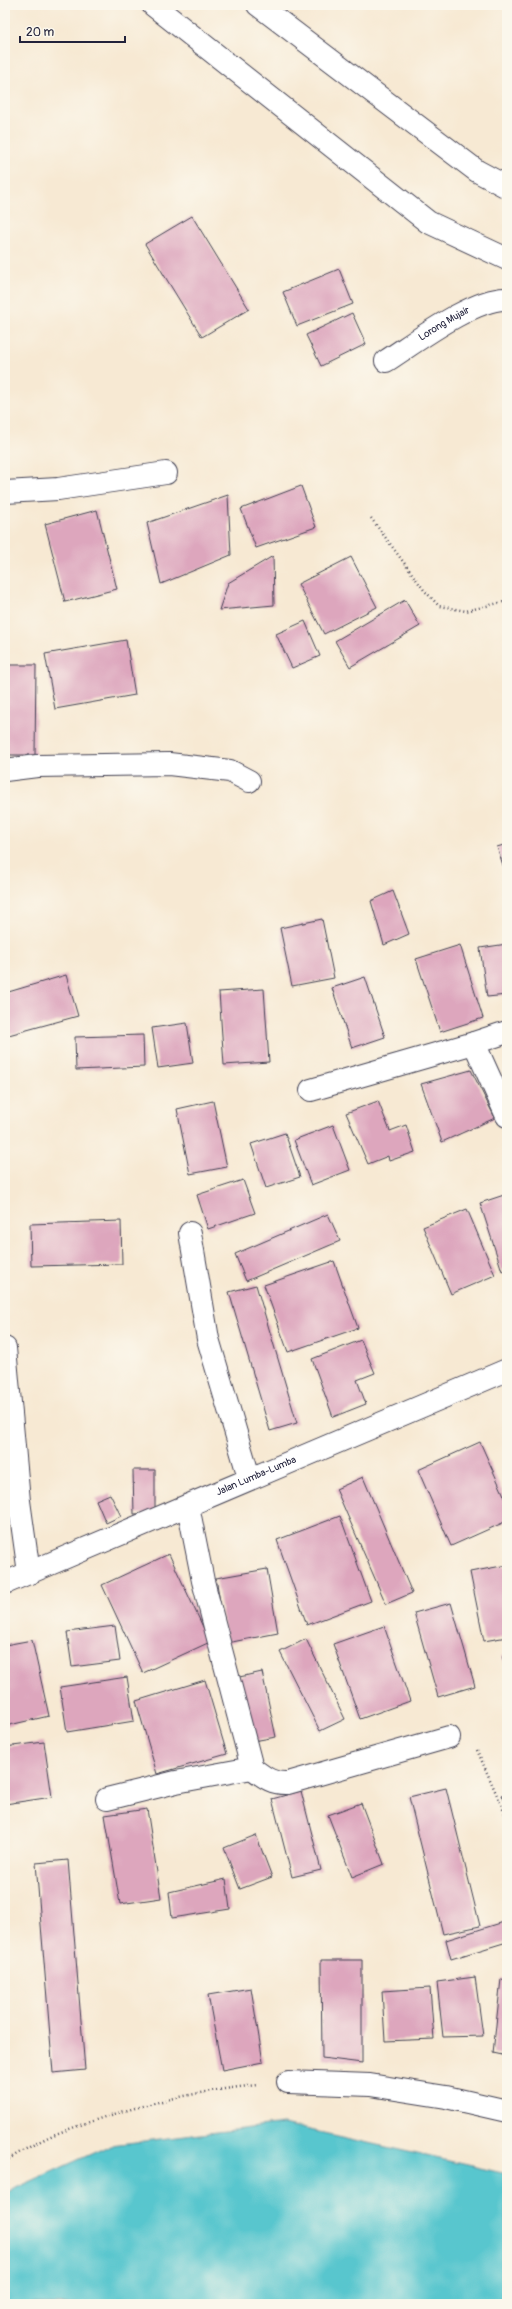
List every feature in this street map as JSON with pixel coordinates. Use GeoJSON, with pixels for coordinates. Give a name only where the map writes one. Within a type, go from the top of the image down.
{"type":"FeatureCollection","features":[{"type":"Feature","properties":{"kind":"street"},"geometry":{"type":"LineString","coordinates":[[153,5],[428,222],[507,259]]}},
{"type":"Feature","properties":{"kind":"street"},"geometry":{"type":"LineString","coordinates":[[258,5],[477,171],[507,187]]}},
{"type":"Feature","properties":{"kind":"street","name":"Lorong Mujair"},"geometry":{"type":"LineString","coordinates":[[386,361],[474,306],[499,298],[507,299]]}},
{"type":"Feature","properties":{"kind":"street"},"geometry":{"type":"LineString","coordinates":[[5,492],[58,489],[166,473]]}},
{"type":"Feature","properties":{"kind":"street"},"geometry":{"type":"LineString","coordinates":[[5,770],[37,766],[168,764],[230,771],[248,781]]}},
{"type":"Feature","properties":{"kind":"street"},"geometry":{"type":"LineString","coordinates":[[311,1090],[507,1032]]}},
{"type":"Feature","properties":{"kind":"street"},"geometry":{"type":"LineString","coordinates":[[474,1043],[507,1116]]}},
{"type":"Feature","properties":{"kind":"street"},"geometry":{"type":"LineString","coordinates":[[190,1233],[208,1339],[249,1477]]}},
{"type":"Feature","properties":{"kind":"street"},"geometry":{"type":"LineString","coordinates":[[5,1348],[19,1501],[29,1573]]}},
{"type":"Feature","properties":{"kind":"street","name":"Jalan Lumba-Lumba"},"geometry":{"type":"LineString","coordinates":[[5,1583],[188,1506],[249,1477],[507,1370]]}},
{"type":"Feature","properties":{"kind":"street"},"geometry":{"type":"LineString","coordinates":[[188,1506],[202,1581],[252,1768],[269,1780],[278,1784],[288,1783],[449,1737]]}},
{"type":"Feature","properties":{"kind":"street"},"geometry":{"type":"LineString","coordinates":[[107,1799],[176,1782],[252,1768]]}},
{"type":"Feature","properties":{"kind":"street"},"geometry":{"type":"LineString","coordinates":[[288,2082],[370,2085],[446,2097],[507,2112]]}},
{"type":"Feature","properties":{"kind":"path"},"geometry":{"type":"LineString","coordinates":[[371,518],[424,590],[439,606],[466,611],[507,601]]}},
{"type":"Feature","properties":{"kind":"path"},"geometry":{"type":"LineString","coordinates":[[449,1737],[463,1734],[471,1738],[507,1818]]}},
{"type":"Feature","properties":{"kind":"path"},"geometry":{"type":"LineString","coordinates":[[5,2161],[52,2136],[147,2104],[220,2088],[288,2082]]}},
{"type":"Feature","properties":{"kind":"water"},"geometry":{"type":"Polygon","coordinates":[[[283,2124],[507,2174],[507,2304],[5,2304],[5,2193],[111,2145],[283,2124]]]}},
{"type":"Feature","properties":{"kind":"building"},"geometry":{"type":"Polygon","coordinates":[[[192,216],[249,309],[202,337],[145,244],[192,216]]]}},
{"type":"Feature","properties":{"kind":"building"},"geometry":{"type":"Polygon","coordinates":[[[339,269],[353,304],[297,326],[283,292],[339,269]]]}},
{"type":"Feature","properties":{"kind":"building"},"geometry":{"type":"Polygon","coordinates":[[[352,313],[366,344],[321,366],[306,335],[352,313]]]}},
{"type":"Feature","properties":{"kind":"building"},"geometry":{"type":"Polygon","coordinates":[[[301,486],[316,527],[256,548],[241,509],[301,486]]]}},
{"type":"Feature","properties":{"kind":"building"},"geometry":{"type":"Polygon","coordinates":[[[228,495],[231,555],[161,584],[147,523],[228,495]]]}},
{"type":"Feature","properties":{"kind":"building"},"geometry":{"type":"Polygon","coordinates":[[[97,510],[117,589],[65,602],[45,524],[97,510]]]}},
{"type":"Feature","properties":{"kind":"building"},"geometry":{"type":"Polygon","coordinates":[[[273,556],[274,605],[219,610],[228,583],[273,556]]]}},
{"type":"Feature","properties":{"kind":"building"},"geometry":{"type":"Polygon","coordinates":[[[351,557],[377,607],[324,634],[298,584],[351,557]]]}},
{"type":"Feature","properties":{"kind":"building"},"geometry":{"type":"Polygon","coordinates":[[[405,600],[420,626],[350,667],[335,641],[405,600]]]}},
{"type":"Feature","properties":{"kind":"building"},"geometry":{"type":"Polygon","coordinates":[[[305,621],[320,656],[292,668],[276,634],[305,621]]]}},
{"type":"Feature","properties":{"kind":"building"},"geometry":{"type":"Polygon","coordinates":[[[126,640],[135,695],[55,709],[45,654],[126,640]]]}},
{"type":"Feature","properties":{"kind":"building"},"geometry":{"type":"Polygon","coordinates":[[[5,665],[36,665],[35,755],[5,755],[5,665]]]}},
{"type":"Feature","properties":{"kind":"building"},"geometry":{"type":"Polygon","coordinates":[[[507,844],[507,877],[497,847],[507,844]]]}},
{"type":"Feature","properties":{"kind":"building"},"geometry":{"type":"Polygon","coordinates":[[[393,891],[409,934],[384,945],[371,901],[393,891]]]}},
{"type":"Feature","properties":{"kind":"building"},"geometry":{"type":"Polygon","coordinates":[[[322,919],[334,978],[292,986],[280,928],[322,919]]]}},
{"type":"Feature","properties":{"kind":"building"},"geometry":{"type":"Polygon","coordinates":[[[507,944],[507,995],[487,997],[480,948],[507,944]]]}},
{"type":"Feature","properties":{"kind":"building"},"geometry":{"type":"Polygon","coordinates":[[[460,945],[483,1018],[440,1032],[416,959],[460,945]]]}},
{"type":"Feature","properties":{"kind":"building"},"geometry":{"type":"Polygon","coordinates":[[[66,975],[78,1016],[5,1036],[5,993],[66,975]]]}},
{"type":"Feature","properties":{"kind":"building"},"geometry":{"type":"Polygon","coordinates":[[[365,977],[385,1037],[352,1048],[332,988],[365,977]]]}},
{"type":"Feature","properties":{"kind":"building"},"geometry":{"type":"Polygon","coordinates":[[[264,989],[269,1062],[224,1065],[219,992],[264,989]]]}},
{"type":"Feature","properties":{"kind":"building"},"geometry":{"type":"Polygon","coordinates":[[[187,1023],[193,1063],[158,1068],[152,1028],[187,1023]]]}},
{"type":"Feature","properties":{"kind":"building"},"geometry":{"type":"Polygon","coordinates":[[[143,1035],[144,1067],[76,1070],[75,1037],[143,1035]]]}},
{"type":"Feature","properties":{"kind":"building"},"geometry":{"type":"Polygon","coordinates":[[[471,1070],[495,1118],[442,1142],[421,1084],[471,1070]]]}},
{"type":"Feature","properties":{"kind":"building"},"geometry":{"type":"Polygon","coordinates":[[[213,1101],[227,1167],[190,1174],[177,1109],[213,1101]]]}},
{"type":"Feature","properties":{"kind":"building"},"geometry":{"type":"Polygon","coordinates":[[[378,1101],[390,1131],[406,1125],[415,1152],[389,1161],[388,1156],[368,1164],[346,1113],[378,1101]]]}},
{"type":"Feature","properties":{"kind":"building"},"geometry":{"type":"Polygon","coordinates":[[[333,1125],[350,1170],[311,1185],[294,1140],[333,1125]]]}},
{"type":"Feature","properties":{"kind":"building"},"geometry":{"type":"Polygon","coordinates":[[[285,1133],[300,1177],[266,1188],[251,1144],[285,1133]]]}},
{"type":"Feature","properties":{"kind":"building"},"geometry":{"type":"Polygon","coordinates":[[[243,1180],[255,1213],[208,1229],[197,1195],[243,1180]]]}},
{"type":"Feature","properties":{"kind":"building"},"geometry":{"type":"Polygon","coordinates":[[[507,1194],[507,1269],[502,1271],[480,1203],[507,1194]]]}},
{"type":"Feature","properties":{"kind":"building"},"geometry":{"type":"Polygon","coordinates":[[[467,1209],[495,1275],[451,1294],[423,1227],[467,1209]]]}},
{"type":"Feature","properties":{"kind":"building"},"geometry":{"type":"Polygon","coordinates":[[[328,1214],[340,1241],[246,1281],[235,1254],[328,1214]]]}},
{"type":"Feature","properties":{"kind":"building"},"geometry":{"type":"Polygon","coordinates":[[[121,1221],[122,1264],[31,1266],[30,1224],[121,1221]]]}},
{"type":"Feature","properties":{"kind":"building"},"geometry":{"type":"Polygon","coordinates":[[[334,1261],[358,1328],[288,1352],[264,1285],[334,1261]]]}},
{"type":"Feature","properties":{"kind":"building"},"geometry":{"type":"Polygon","coordinates":[[[256,1285],[297,1423],[270,1431],[229,1292],[256,1285]]]}},
{"type":"Feature","properties":{"kind":"building"},"geometry":{"type":"Polygon","coordinates":[[[361,1340],[375,1373],[357,1380],[366,1404],[333,1417],[312,1359],[361,1340]]]}},
{"type":"Feature","properties":{"kind":"building"},"geometry":{"type":"Polygon","coordinates":[[[480,1442],[507,1502],[507,1521],[451,1546],[418,1470],[480,1442]]]}},
{"type":"Feature","properties":{"kind":"building"},"geometry":{"type":"Polygon","coordinates":[[[133,1470],[155,1470],[155,1513],[134,1514],[133,1470]]]}},
{"type":"Feature","properties":{"kind":"building"},"geometry":{"type":"Polygon","coordinates":[[[363,1477],[412,1593],[386,1604],[336,1489],[363,1477]]]}},
{"type":"Feature","properties":{"kind":"building"},"geometry":{"type":"Polygon","coordinates":[[[110,1494],[121,1516],[106,1523],[96,1500],[110,1494]]]}},
{"type":"Feature","properties":{"kind":"building"},"geometry":{"type":"Polygon","coordinates":[[[340,1516],[371,1601],[307,1625],[277,1540],[340,1516]]]}},
{"type":"Feature","properties":{"kind":"building"},"geometry":{"type":"Polygon","coordinates":[[[169,1554],[210,1642],[143,1673],[102,1585],[169,1554]]]}},
{"type":"Feature","properties":{"kind":"building"},"geometry":{"type":"Polygon","coordinates":[[[507,1565],[507,1637],[484,1641],[470,1572],[507,1565]]]}},
{"type":"Feature","properties":{"kind":"building"},"geometry":{"type":"Polygon","coordinates":[[[267,1569],[278,1633],[227,1643],[216,1578],[267,1569]]]}},
{"type":"Feature","properties":{"kind":"building"},"geometry":{"type":"Polygon","coordinates":[[[451,1603],[475,1686],[438,1697],[414,1613],[451,1603]]]}},
{"type":"Feature","properties":{"kind":"building"},"geometry":{"type":"Polygon","coordinates":[[[115,1626],[120,1661],[72,1667],[67,1632],[115,1626]]]}},
{"type":"Feature","properties":{"kind":"building"},"geometry":{"type":"Polygon","coordinates":[[[384,1626],[410,1701],[360,1719],[333,1644],[384,1626]]]}},
{"type":"Feature","properties":{"kind":"building"},"geometry":{"type":"Polygon","coordinates":[[[306,1639],[345,1719],[320,1731],[280,1652],[306,1639]]]}},
{"type":"Feature","properties":{"kind":"building"},"geometry":{"type":"Polygon","coordinates":[[[32,1640],[49,1716],[5,1726],[5,1645],[32,1640]]]}},
{"type":"Feature","properties":{"kind":"building"},"geometry":{"type":"Polygon","coordinates":[[[507,1654],[507,1670],[502,1656],[507,1654]]]}},
{"type":"Feature","properties":{"kind":"building"},"geometry":{"type":"Polygon","coordinates":[[[262,1672],[276,1737],[248,1742],[235,1678],[262,1672]]]}},
{"type":"Feature","properties":{"kind":"building"},"geometry":{"type":"Polygon","coordinates":[[[127,1677],[134,1721],[67,1732],[60,1687],[127,1677]]]}},
{"type":"Feature","properties":{"kind":"building"},"geometry":{"type":"Polygon","coordinates":[[[205,1680],[227,1754],[157,1774],[136,1701],[205,1680]]]}},
{"type":"Feature","properties":{"kind":"building"},"geometry":{"type":"Polygon","coordinates":[[[44,1742],[52,1797],[5,1804],[5,1747],[44,1742]]]}},
{"type":"Feature","properties":{"kind":"building"},"geometry":{"type":"Polygon","coordinates":[[[446,1788],[480,1926],[443,1934],[409,1797],[446,1788]]]}},
{"type":"Feature","properties":{"kind":"building"},"geometry":{"type":"Polygon","coordinates":[[[301,1791],[321,1870],[292,1877],[272,1799],[301,1791]]]}},
{"type":"Feature","properties":{"kind":"building"},"geometry":{"type":"Polygon","coordinates":[[[507,1793],[507,1806],[502,1795],[507,1793]]]}},
{"type":"Feature","properties":{"kind":"building"},"geometry":{"type":"Polygon","coordinates":[[[361,1803],[384,1864],[352,1877],[328,1815],[361,1803]]]}},
{"type":"Feature","properties":{"kind":"building"},"geometry":{"type":"Polygon","coordinates":[[[147,1809],[161,1898],[120,1904],[105,1815],[147,1809]]]}},
{"type":"Feature","properties":{"kind":"building"},"geometry":{"type":"Polygon","coordinates":[[[256,1835],[272,1877],[240,1889],[224,1848],[256,1835]]]}},
{"type":"Feature","properties":{"kind":"building"},"geometry":{"type":"Polygon","coordinates":[[[68,1860],[85,2070],[53,2073],[36,1863],[68,1860]]]}},
{"type":"Feature","properties":{"kind":"building"},"geometry":{"type":"Polygon","coordinates":[[[226,1879],[230,1909],[172,1918],[169,1892],[226,1879]]]}},
{"type":"Feature","properties":{"kind":"building"},"geometry":{"type":"Polygon","coordinates":[[[507,1921],[507,1942],[451,1959],[446,1940],[507,1921]]]}},
{"type":"Feature","properties":{"kind":"building"},"geometry":{"type":"Polygon","coordinates":[[[321,1960],[362,1960],[362,2063],[322,2058],[321,1960]]]}},
{"type":"Feature","properties":{"kind":"building"},"geometry":{"type":"Polygon","coordinates":[[[475,1977],[483,2036],[443,2037],[437,1982],[475,1977]]]}},
{"type":"Feature","properties":{"kind":"building"},"geometry":{"type":"Polygon","coordinates":[[[501,1979],[507,1980],[507,2056],[493,2053],[501,1979]]]}},
{"type":"Feature","properties":{"kind":"building"},"geometry":{"type":"Polygon","coordinates":[[[251,1988],[263,2062],[222,2070],[208,1995],[251,1988]]]}},
{"type":"Feature","properties":{"kind":"building"},"geometry":{"type":"Polygon","coordinates":[[[430,1988],[434,2039],[385,2041],[382,1991],[430,1988]]]}}]}
